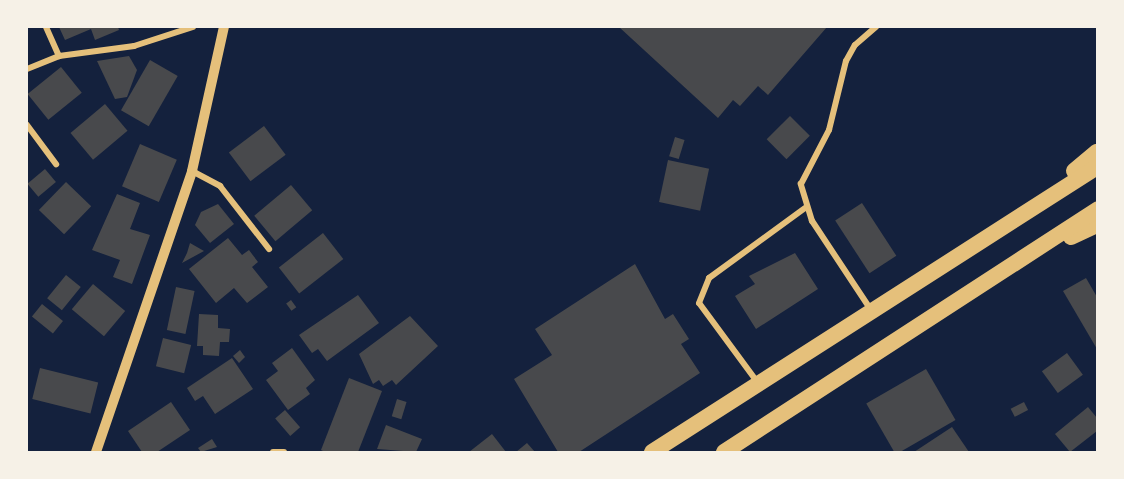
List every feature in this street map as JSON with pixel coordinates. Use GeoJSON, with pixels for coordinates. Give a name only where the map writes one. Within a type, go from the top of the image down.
{"type":"FeatureCollection","features":[{"type":"Feature","properties":{"kind":"highway"},"geometry":{"type":"LineString","coordinates":[[1008,225],[1097,152]]}},
{"type":"Feature","properties":{"kind":"highway"},"geometry":{"type":"LineString","coordinates":[[651,452],[873,313],[1097,167]]}},
{"type":"Feature","properties":{"kind":"highway"},"geometry":{"type":"LineString","coordinates":[[724,452],[1097,210]]}},
{"type":"Feature","properties":{"kind":"highway"},"geometry":{"type":"LineString","coordinates":[[1018,261],[1097,225]]}},
{"type":"Feature","properties":{"kind":"street"},"geometry":{"type":"LineString","coordinates":[[46,27],[59,56]]}},
{"type":"Feature","properties":{"kind":"street"},"geometry":{"type":"LineString","coordinates":[[27,69],[59,56],[134,46],[193,27]]}},
{"type":"Feature","properties":{"kind":"street"},"geometry":{"type":"LineString","coordinates":[[96,452],[192,171],[224,27]]}},
{"type":"Feature","properties":{"kind":"street"},"geometry":{"type":"LineString","coordinates":[[873,313],[805,208],[801,184],[829,130],[846,62],[855,45],[876,27]]}},
{"type":"Feature","properties":{"kind":"street"},"geometry":{"type":"LineString","coordinates":[[27,125],[56,164]]}},
{"type":"Feature","properties":{"kind":"street"},"geometry":{"type":"LineString","coordinates":[[192,171],[220,186],[269,249]]}},
{"type":"Feature","properties":{"kind":"street"},"geometry":{"type":"LineString","coordinates":[[758,384],[699,303],[709,278],[805,208]]}},
{"type":"Feature","properties":{"kind":"street"},"geometry":{"type":"LineString","coordinates":[[273,452],[284,452]]}},
{"type":"Feature","properties":{"kind":"building"},"geometry":{"type":"Polygon","coordinates":[[[59,27],[118,27],[119,30],[95,40],[91,29],[65,40],[59,27]]]}},
{"type":"Feature","properties":{"kind":"building"},"geometry":{"type":"Polygon","coordinates":[[[619,27],[827,27],[768,95],[758,86],[740,106],[733,100],[718,118],[619,27]]]}},
{"type":"Feature","properties":{"kind":"building"},"geometry":{"type":"Polygon","coordinates":[[[129,56],[137,70],[127,97],[115,99],[97,61],[129,56]]]}},
{"type":"Feature","properties":{"kind":"building"},"geometry":{"type":"Polygon","coordinates":[[[150,60],[178,76],[149,126],[121,110],[150,60]]]}},
{"type":"Feature","properties":{"kind":"building"},"geometry":{"type":"Polygon","coordinates":[[[61,67],[82,93],[48,120],[28,94],[61,67]]]}},
{"type":"Feature","properties":{"kind":"building"},"geometry":{"type":"Polygon","coordinates":[[[105,104],[127,131],[93,160],[71,133],[105,104]]]}},
{"type":"Feature","properties":{"kind":"building"},"geometry":{"type":"Polygon","coordinates":[[[790,116],[810,136],[786,159],[767,139],[790,116]]]}},
{"type":"Feature","properties":{"kind":"building"},"geometry":{"type":"Polygon","coordinates":[[[264,126],[286,155],[251,181],[229,152],[264,126]]]}},
{"type":"Feature","properties":{"kind":"building"},"geometry":{"type":"Polygon","coordinates":[[[675,137],[685,140],[679,159],[669,156],[675,137]]]}},
{"type":"Feature","properties":{"kind":"building"},"geometry":{"type":"Polygon","coordinates":[[[140,144],[177,160],[159,202],[122,186],[140,144]]]}},
{"type":"Feature","properties":{"kind":"building"},"geometry":{"type":"Polygon","coordinates":[[[668,160],[709,169],[700,211],[659,202],[668,160]]]}},
{"type":"Feature","properties":{"kind":"building"},"geometry":{"type":"Polygon","coordinates":[[[45,169],[56,182],[38,197],[27,184],[45,169]]]}},
{"type":"Feature","properties":{"kind":"building"},"geometry":{"type":"Polygon","coordinates":[[[66,182],[91,206],[64,234],[39,210],[66,182]]]}},
{"type":"Feature","properties":{"kind":"building"},"geometry":{"type":"Polygon","coordinates":[[[291,185],[312,210],[275,241],[254,216],[291,185]]]}},
{"type":"Feature","properties":{"kind":"building"},"geometry":{"type":"Polygon","coordinates":[[[117,194],[140,203],[130,229],[150,235],[132,284],[113,277],[120,260],[92,250],[117,194]]]}},
{"type":"Feature","properties":{"kind":"building"},"geometry":{"type":"Polygon","coordinates":[[[862,203],[896,256],[869,273],[835,220],[862,203]]]}},
{"type":"Feature","properties":{"kind":"building"},"geometry":{"type":"Polygon","coordinates":[[[218,204],[234,224],[210,243],[195,225],[201,212],[218,204]]]}},
{"type":"Feature","properties":{"kind":"building"},"geometry":{"type":"Polygon","coordinates":[[[323,233],[343,259],[299,293],[279,267],[323,233]]]}},
{"type":"Feature","properties":{"kind":"building"},"geometry":{"type":"Polygon","coordinates":[[[228,238],[242,255],[249,250],[258,262],[252,267],[268,287],[247,303],[234,288],[216,303],[189,269],[228,238]]]}},
{"type":"Feature","properties":{"kind":"building"},"geometry":{"type":"Polygon","coordinates":[[[190,243],[204,251],[182,263],[187,253],[190,243]]]}},
{"type":"Feature","properties":{"kind":"building"},"geometry":{"type":"Polygon","coordinates":[[[795,253],[818,289],[756,329],[735,296],[755,284],[749,276],[795,253]]]}},
{"type":"Feature","properties":{"kind":"building"},"geometry":{"type":"Polygon","coordinates":[[[635,264],[665,319],[673,314],[689,339],[681,344],[700,373],[579,452],[558,452],[514,379],[552,355],[535,329],[635,264]]]}},
{"type":"Feature","properties":{"kind":"building"},"geometry":{"type":"Polygon","coordinates":[[[66,275],[81,287],[62,310],[47,298],[66,275]]]}},
{"type":"Feature","properties":{"kind":"building"},"geometry":{"type":"Polygon","coordinates":[[[1086,278],[1097,297],[1097,349],[1063,291],[1086,278]]]}},
{"type":"Feature","properties":{"kind":"building"},"geometry":{"type":"Polygon","coordinates":[[[93,284],[125,311],[104,336],[72,309],[93,284]]]}},
{"type":"Feature","properties":{"kind":"building"},"geometry":{"type":"Polygon","coordinates":[[[176,287],[195,291],[185,334],[167,330],[176,287]]]}},
{"type":"Feature","properties":{"kind":"building"},"geometry":{"type":"Polygon","coordinates":[[[358,295],[379,323],[327,361],[318,349],[312,353],[299,335],[358,295]]]}},
{"type":"Feature","properties":{"kind":"building"},"geometry":{"type":"Polygon","coordinates":[[[291,300],[296,307],[291,311],[286,304],[291,300]]]}},
{"type":"Feature","properties":{"kind":"building"},"geometry":{"type":"Polygon","coordinates":[[[42,304],[63,321],[53,333],[32,316],[42,304]]]}},
{"type":"Feature","properties":{"kind":"building"},"geometry":{"type":"Polygon","coordinates":[[[199,314],[218,315],[218,328],[230,329],[229,342],[220,342],[219,356],[203,355],[203,346],[197,346],[199,314]]]}},
{"type":"Feature","properties":{"kind":"building"},"geometry":{"type":"Polygon","coordinates":[[[410,316],[438,346],[396,385],[392,380],[383,386],[379,380],[373,384],[359,354],[410,316]]]}},
{"type":"Feature","properties":{"kind":"building"},"geometry":{"type":"Polygon","coordinates":[[[163,338],[191,345],[184,373],[156,366],[163,338]]]}},
{"type":"Feature","properties":{"kind":"building"},"geometry":{"type":"Polygon","coordinates":[[[292,348],[315,380],[306,388],[310,394],[288,410],[266,380],[278,371],[272,363],[292,348]]]}},
{"type":"Feature","properties":{"kind":"building"},"geometry":{"type":"Polygon","coordinates":[[[240,350],[245,357],[239,363],[233,356],[240,350]]]}},
{"type":"Feature","properties":{"kind":"building"},"geometry":{"type":"Polygon","coordinates":[[[1067,353],[1083,375],[1058,393],[1042,371],[1067,353]]]}},
{"type":"Feature","properties":{"kind":"building"},"geometry":{"type":"Polygon","coordinates":[[[232,358],[253,389],[215,414],[203,396],[195,401],[187,388],[232,358]]]}},
{"type":"Feature","properties":{"kind":"building"},"geometry":{"type":"Polygon","coordinates":[[[40,368],[98,383],[90,414],[32,399],[40,368]]]}},
{"type":"Feature","properties":{"kind":"building"},"geometry":{"type":"Polygon","coordinates":[[[926,369],[956,420],[900,452],[894,452],[866,404],[926,369]]]}},
{"type":"Feature","properties":{"kind":"building"},"geometry":{"type":"Polygon","coordinates":[[[349,378],[382,391],[358,452],[325,452],[321,450],[349,378]]]}},
{"type":"Feature","properties":{"kind":"building"},"geometry":{"type":"Polygon","coordinates":[[[397,399],[407,402],[401,419],[392,416],[397,399]]]}},
{"type":"Feature","properties":{"kind":"building"},"geometry":{"type":"Polygon","coordinates":[[[171,402],[190,430],[157,452],[142,452],[128,431],[171,402]]]}},
{"type":"Feature","properties":{"kind":"building"},"geometry":{"type":"Polygon","coordinates":[[[1024,402],[1028,410],[1015,417],[1011,409],[1024,402]]]}},
{"type":"Feature","properties":{"kind":"building"},"geometry":{"type":"Polygon","coordinates":[[[1088,407],[1097,418],[1097,431],[1070,452],[1055,434],[1088,407]]]}},
{"type":"Feature","properties":{"kind":"building"},"geometry":{"type":"Polygon","coordinates":[[[285,410],[300,427],[290,436],[275,419],[285,410]]]}},
{"type":"Feature","properties":{"kind":"building"},"geometry":{"type":"Polygon","coordinates":[[[386,425],[422,439],[416,452],[377,449],[386,425]]]}},
{"type":"Feature","properties":{"kind":"building"},"geometry":{"type":"Polygon","coordinates":[[[952,427],[969,452],[914,452],[952,427]]]}},
{"type":"Feature","properties":{"kind":"building"},"geometry":{"type":"Polygon","coordinates":[[[492,434],[506,452],[469,452],[492,434]]]}},
{"type":"Feature","properties":{"kind":"building"},"geometry":{"type":"Polygon","coordinates":[[[212,439],[217,447],[201,452],[198,448],[212,439]]]}},
{"type":"Feature","properties":{"kind":"building"},"geometry":{"type":"Polygon","coordinates":[[[527,443],[535,452],[516,452],[527,443]]]}}]}
